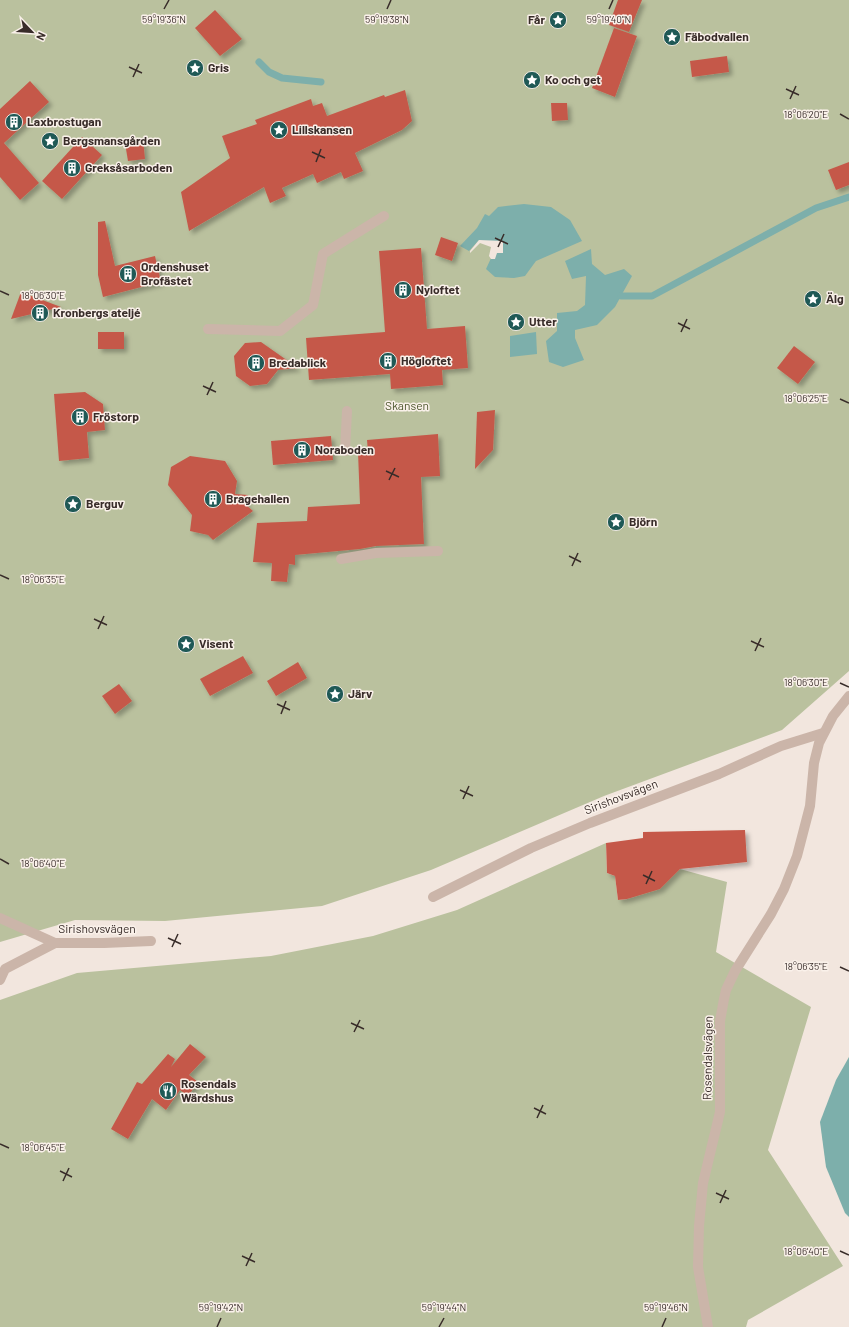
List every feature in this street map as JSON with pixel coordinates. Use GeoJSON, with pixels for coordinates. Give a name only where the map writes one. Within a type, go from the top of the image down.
{"type":"FeatureCollection","features":[{"type":"Feature","properties":{"kind":"street"},"geometry":{"type":"LineString","coordinates":[[208,329],[280,331],[313,305],[323,254],[384,216]]}},
{"type":"Feature","properties":{"kind":"street"},"geometry":{"type":"LineString","coordinates":[[345,451],[347,411]]}},
{"type":"Feature","properties":{"kind":"street"},"geometry":{"type":"LineString","coordinates":[[341,559],[376,553],[438,551]]}},
{"type":"Feature","properties":{"kind":"street","name":"Rosendalsvägen"},"geometry":{"type":"LineString","coordinates":[[708,1327],[698,1267],[699,1226],[703,1183],[720,1112],[720,1015],[726,990],[735,970],[771,914],[784,889],[797,856],[810,806],[814,763],[819,743],[833,716],[849,696]]}},
{"type":"Feature","properties":{"kind":"street","name":"Sirishovsvägen"},"geometry":{"type":"LineString","coordinates":[[433,897],[531,848],[590,823],[719,774],[781,746],[823,733]]}},
{"type":"Feature","properties":{"kind":"street","name":"Sirishovsvägen"},"geometry":{"type":"LineString","coordinates":[[0,918],[55,943],[151,941]]}},
{"type":"Feature","properties":{"kind":"street"},"geometry":{"type":"LineString","coordinates":[[0,980],[5,969],[55,943]]}},
{"type":"Feature","properties":{"kind":"green space","name":"Skansen"},"geometry":{"type":"Polygon","coordinates":[[[0,0],[849,0],[849,671],[782,730],[604,796],[431,870],[322,906],[165,921],[75,920],[0,942],[0,0]]]}},
{"type":"Feature","properties":{"kind":"green space"},"geometry":{"type":"Polygon","coordinates":[[[606,843],[607,873],[615,876],[618,900],[627,899],[680,869],[727,882],[716,952],[811,1007],[768,1150],[843,1266],[748,1320],[746,1327],[0,1327],[0,1000],[77,973],[271,956],[373,936],[457,910],[606,843]]]}},
{"type":"Feature","properties":{"kind":"water"},"geometry":{"type":"Polygon","coordinates":[[[524,204],[551,207],[570,220],[582,241],[536,261],[525,276],[514,278],[495,277],[486,269],[492,256],[493,246],[479,240],[469,251],[460,246],[477,228],[485,214],[489,216],[498,207],[524,204]]]}},
{"type":"Feature","properties":{"kind":"water"},"geometry":{"type":"Polygon","coordinates":[[[591,249],[592,264],[605,275],[624,269],[632,276],[615,307],[597,325],[575,330],[575,338],[584,360],[563,367],[549,362],[546,341],[557,331],[557,313],[577,311],[585,305],[586,276],[572,279],[565,261],[591,249]]]}},
{"type":"Feature","properties":{"kind":"water"},"geometry":{"type":"Polygon","coordinates":[[[536,332],[537,354],[510,357],[510,336],[536,332]]]}},
{"type":"Feature","properties":{"kind":"water"},"geometry":{"type":"Polygon","coordinates":[[[849,1057],[849,1217],[845,1213],[826,1167],[820,1122],[836,1080],[849,1057]]]}},
{"type":"Feature","properties":{"kind":"pier"},"geometry":{"type":"Polygon","coordinates":[[[479,240],[503,241],[503,253],[497,253],[495,259],[491,259],[489,256],[491,247],[480,243],[470,253],[479,240]]]}},
{"type":"Feature","properties":{"kind":"building"},"geometry":{"type":"Polygon","coordinates":[[[618,0],[642,0],[629,32],[609,25],[618,0]]]}},
{"type":"Feature","properties":{"kind":"building"},"geometry":{"type":"Polygon","coordinates":[[[215,10],[242,39],[220,56],[195,28],[215,10]]]}},
{"type":"Feature","properties":{"kind":"building"},"geometry":{"type":"Polygon","coordinates":[[[614,28],[637,36],[615,97],[592,88],[614,28]]]}},
{"type":"Feature","properties":{"kind":"building"},"geometry":{"type":"Polygon","coordinates":[[[727,56],[729,72],[692,77],[690,61],[727,56]]]}},
{"type":"Feature","properties":{"kind":"building"},"geometry":{"type":"Polygon","coordinates":[[[30,81],[49,102],[4,143],[39,183],[20,200],[0,177],[0,109],[30,81]]]}},
{"type":"Feature","properties":{"kind":"building"},"geometry":{"type":"Polygon","coordinates":[[[405,90],[412,121],[402,130],[355,153],[363,171],[344,179],[341,172],[317,183],[313,174],[282,188],[286,196],[270,203],[264,187],[189,231],[181,192],[230,158],[222,136],[257,124],[255,120],[311,99],[313,106],[322,103],[327,116],[384,95],[385,97],[405,90]]]}},
{"type":"Feature","properties":{"kind":"building"},"geometry":{"type":"Polygon","coordinates":[[[551,103],[567,103],[568,120],[552,121],[551,103]]]}},
{"type":"Feature","properties":{"kind":"building","name":"Greksåsarboden"},"geometry":{"type":"Polygon","coordinates":[[[82,137],[102,155],[62,199],[42,181],[82,137]]]}},
{"type":"Feature","properties":{"kind":"building"},"geometry":{"type":"Polygon","coordinates":[[[143,139],[145,159],[128,161],[125,143],[143,139]]]}},
{"type":"Feature","properties":{"kind":"building"},"geometry":{"type":"Polygon","coordinates":[[[849,162],[849,185],[836,190],[828,170],[849,162]]]}},
{"type":"Feature","properties":{"kind":"building","name":"Ordenshuset Brofästet"},"geometry":{"type":"Polygon","coordinates":[[[105,221],[115,266],[155,256],[161,282],[103,297],[98,275],[98,222],[105,221]]]}},
{"type":"Feature","properties":{"kind":"building"},"geometry":{"type":"Polygon","coordinates":[[[441,237],[458,243],[452,261],[435,255],[441,237]]]}},
{"type":"Feature","properties":{"kind":"building","name":"Högloftet"},"geometry":{"type":"Polygon","coordinates":[[[421,248],[427,329],[465,326],[468,368],[442,370],[443,385],[391,389],[390,374],[309,380],[306,338],[385,332],[379,251],[421,248]]]}},
{"type":"Feature","properties":{"kind":"building"},"geometry":{"type":"Polygon","coordinates":[[[21,292],[61,307],[11,319],[21,292]]]}},
{"type":"Feature","properties":{"kind":"building"},"geometry":{"type":"Polygon","coordinates":[[[98,332],[124,332],[124,349],[98,349],[98,332]]]}},
{"type":"Feature","properties":{"kind":"building","name":"Bredablick"},"geometry":{"type":"Polygon","coordinates":[[[261,342],[298,368],[278,370],[267,384],[250,386],[236,376],[234,356],[245,343],[261,342]]]}},
{"type":"Feature","properties":{"kind":"building"},"geometry":{"type":"Polygon","coordinates":[[[794,346],[815,362],[798,384],[777,368],[794,346]]]}},
{"type":"Feature","properties":{"kind":"building","name":"Fröstorp"},"geometry":{"type":"Polygon","coordinates":[[[85,392],[103,404],[105,430],[87,432],[89,458],[59,461],[54,394],[85,392]]]}},
{"type":"Feature","properties":{"kind":"building"},"geometry":{"type":"Polygon","coordinates":[[[495,410],[493,450],[475,469],[477,412],[495,410]]]}},
{"type":"Feature","properties":{"kind":"building"},"geometry":{"type":"Polygon","coordinates":[[[438,434],[440,476],[421,477],[424,544],[376,546],[360,549],[295,555],[295,565],[289,564],[287,582],[271,581],[272,563],[253,562],[257,523],[307,521],[308,507],[360,504],[358,452],[368,452],[367,440],[438,434]]]}},
{"type":"Feature","properties":{"kind":"building","name":"Noraboden"},"geometry":{"type":"Polygon","coordinates":[[[331,436],[333,460],[273,465],[271,441],[331,436]]]}},
{"type":"Feature","properties":{"kind":"building","name":"Bragehallen"},"geometry":{"type":"Polygon","coordinates":[[[190,456],[225,461],[237,481],[235,494],[248,495],[245,504],[253,511],[213,540],[208,535],[190,531],[192,515],[168,485],[171,467],[190,456]]]}},
{"type":"Feature","properties":{"kind":"building"},"geometry":{"type":"Polygon","coordinates":[[[243,656],[253,673],[210,696],[200,679],[243,656]]]}},
{"type":"Feature","properties":{"kind":"building"},"geometry":{"type":"Polygon","coordinates":[[[298,662],[307,678],[276,696],[267,681],[298,662]]]}},
{"type":"Feature","properties":{"kind":"building"},"geometry":{"type":"Polygon","coordinates":[[[119,684],[132,701],[115,714],[102,696],[119,684]]]}},
{"type":"Feature","properties":{"kind":"building"},"geometry":{"type":"Polygon","coordinates":[[[745,830],[747,862],[680,869],[660,889],[627,899],[618,900],[615,876],[607,873],[606,843],[643,838],[643,832],[745,830]]]}},
{"type":"Feature","properties":{"kind":"building","name":"Rosendals Wärdshus"},"geometry":{"type":"Polygon","coordinates":[[[190,1044],[206,1057],[189,1075],[198,1082],[188,1096],[180,1090],[166,1110],[152,1099],[128,1139],[111,1129],[137,1082],[142,1084],[168,1054],[175,1059],[171,1067],[190,1044]]]}},
{"type":"Feature","properties":{"kind":"waterway"},"geometry":{"type":"LineString","coordinates":[[259,62],[269,72],[282,78],[321,82]]}},
{"type":"Feature","properties":{"kind":"waterway"},"geometry":{"type":"LineString","coordinates":[[621,296],[652,296],[816,208],[849,197]]}},
{"type":"Feature","properties":{"kind":"place","name":"Får"},"geometry":{"type":"Point","coordinates":[558,20]}},
{"type":"Feature","properties":{"kind":"place","name":"Fäbodvallen"},"geometry":{"type":"Point","coordinates":[672,37]}},
{"type":"Feature","properties":{"kind":"place","name":"Gris"},"geometry":{"type":"Point","coordinates":[195,68]}},
{"type":"Feature","properties":{"kind":"place","name":"Ko och get"},"geometry":{"type":"Point","coordinates":[532,80]}},
{"type":"Feature","properties":{"kind":"place","name":"Laxbrostugan"},"geometry":{"type":"Point","coordinates":[14,122]}},
{"type":"Feature","properties":{"kind":"place","name":"Lillskansen"},"geometry":{"type":"Point","coordinates":[279,130]}},
{"type":"Feature","properties":{"kind":"place","name":"Bergsmansgården"},"geometry":{"type":"Point","coordinates":[50,141]}},
{"type":"Feature","properties":{"kind":"place","name":"Greksåsarboden"},"geometry":{"type":"Point","coordinates":[72,168]}},
{"type":"Feature","properties":{"kind":"place","name":"Ordenshuset Brofästet"},"geometry":{"type":"Point","coordinates":[128,274]}},
{"type":"Feature","properties":{"kind":"place","name":"Nyloftet"},"geometry":{"type":"Point","coordinates":[403,290]}},
{"type":"Feature","properties":{"kind":"place","name":"Älg"},"geometry":{"type":"Point","coordinates":[813,299]}},
{"type":"Feature","properties":{"kind":"place","name":"Kronbergs ateljé"},"geometry":{"type":"Point","coordinates":[40,313]}},
{"type":"Feature","properties":{"kind":"place","name":"Utter"},"geometry":{"type":"Point","coordinates":[516,322]}},
{"type":"Feature","properties":{"kind":"place","name":"Högloftet"},"geometry":{"type":"Point","coordinates":[388,361]}},
{"type":"Feature","properties":{"kind":"place","name":"Bredablick"},"geometry":{"type":"Point","coordinates":[256,363]}},
{"type":"Feature","properties":{"kind":"place","name":"Fröstorp"},"geometry":{"type":"Point","coordinates":[80,417]}},
{"type":"Feature","properties":{"kind":"place","name":"Noraboden"},"geometry":{"type":"Point","coordinates":[302,450]}},
{"type":"Feature","properties":{"kind":"place","name":"Bragehallen"},"geometry":{"type":"Point","coordinates":[213,499]}},
{"type":"Feature","properties":{"kind":"place","name":"Berguv"},"geometry":{"type":"Point","coordinates":[73,504]}},
{"type":"Feature","properties":{"kind":"place","name":"Björn"},"geometry":{"type":"Point","coordinates":[616,522]}},
{"type":"Feature","properties":{"kind":"place","name":"Visent"},"geometry":{"type":"Point","coordinates":[186,644]}},
{"type":"Feature","properties":{"kind":"place","name":"Järv"},"geometry":{"type":"Point","coordinates":[335,694]}},
{"type":"Feature","properties":{"kind":"place","name":"Rosendals Wärdshus"},"geometry":{"type":"Point","coordinates":[168,1091]}}]}
